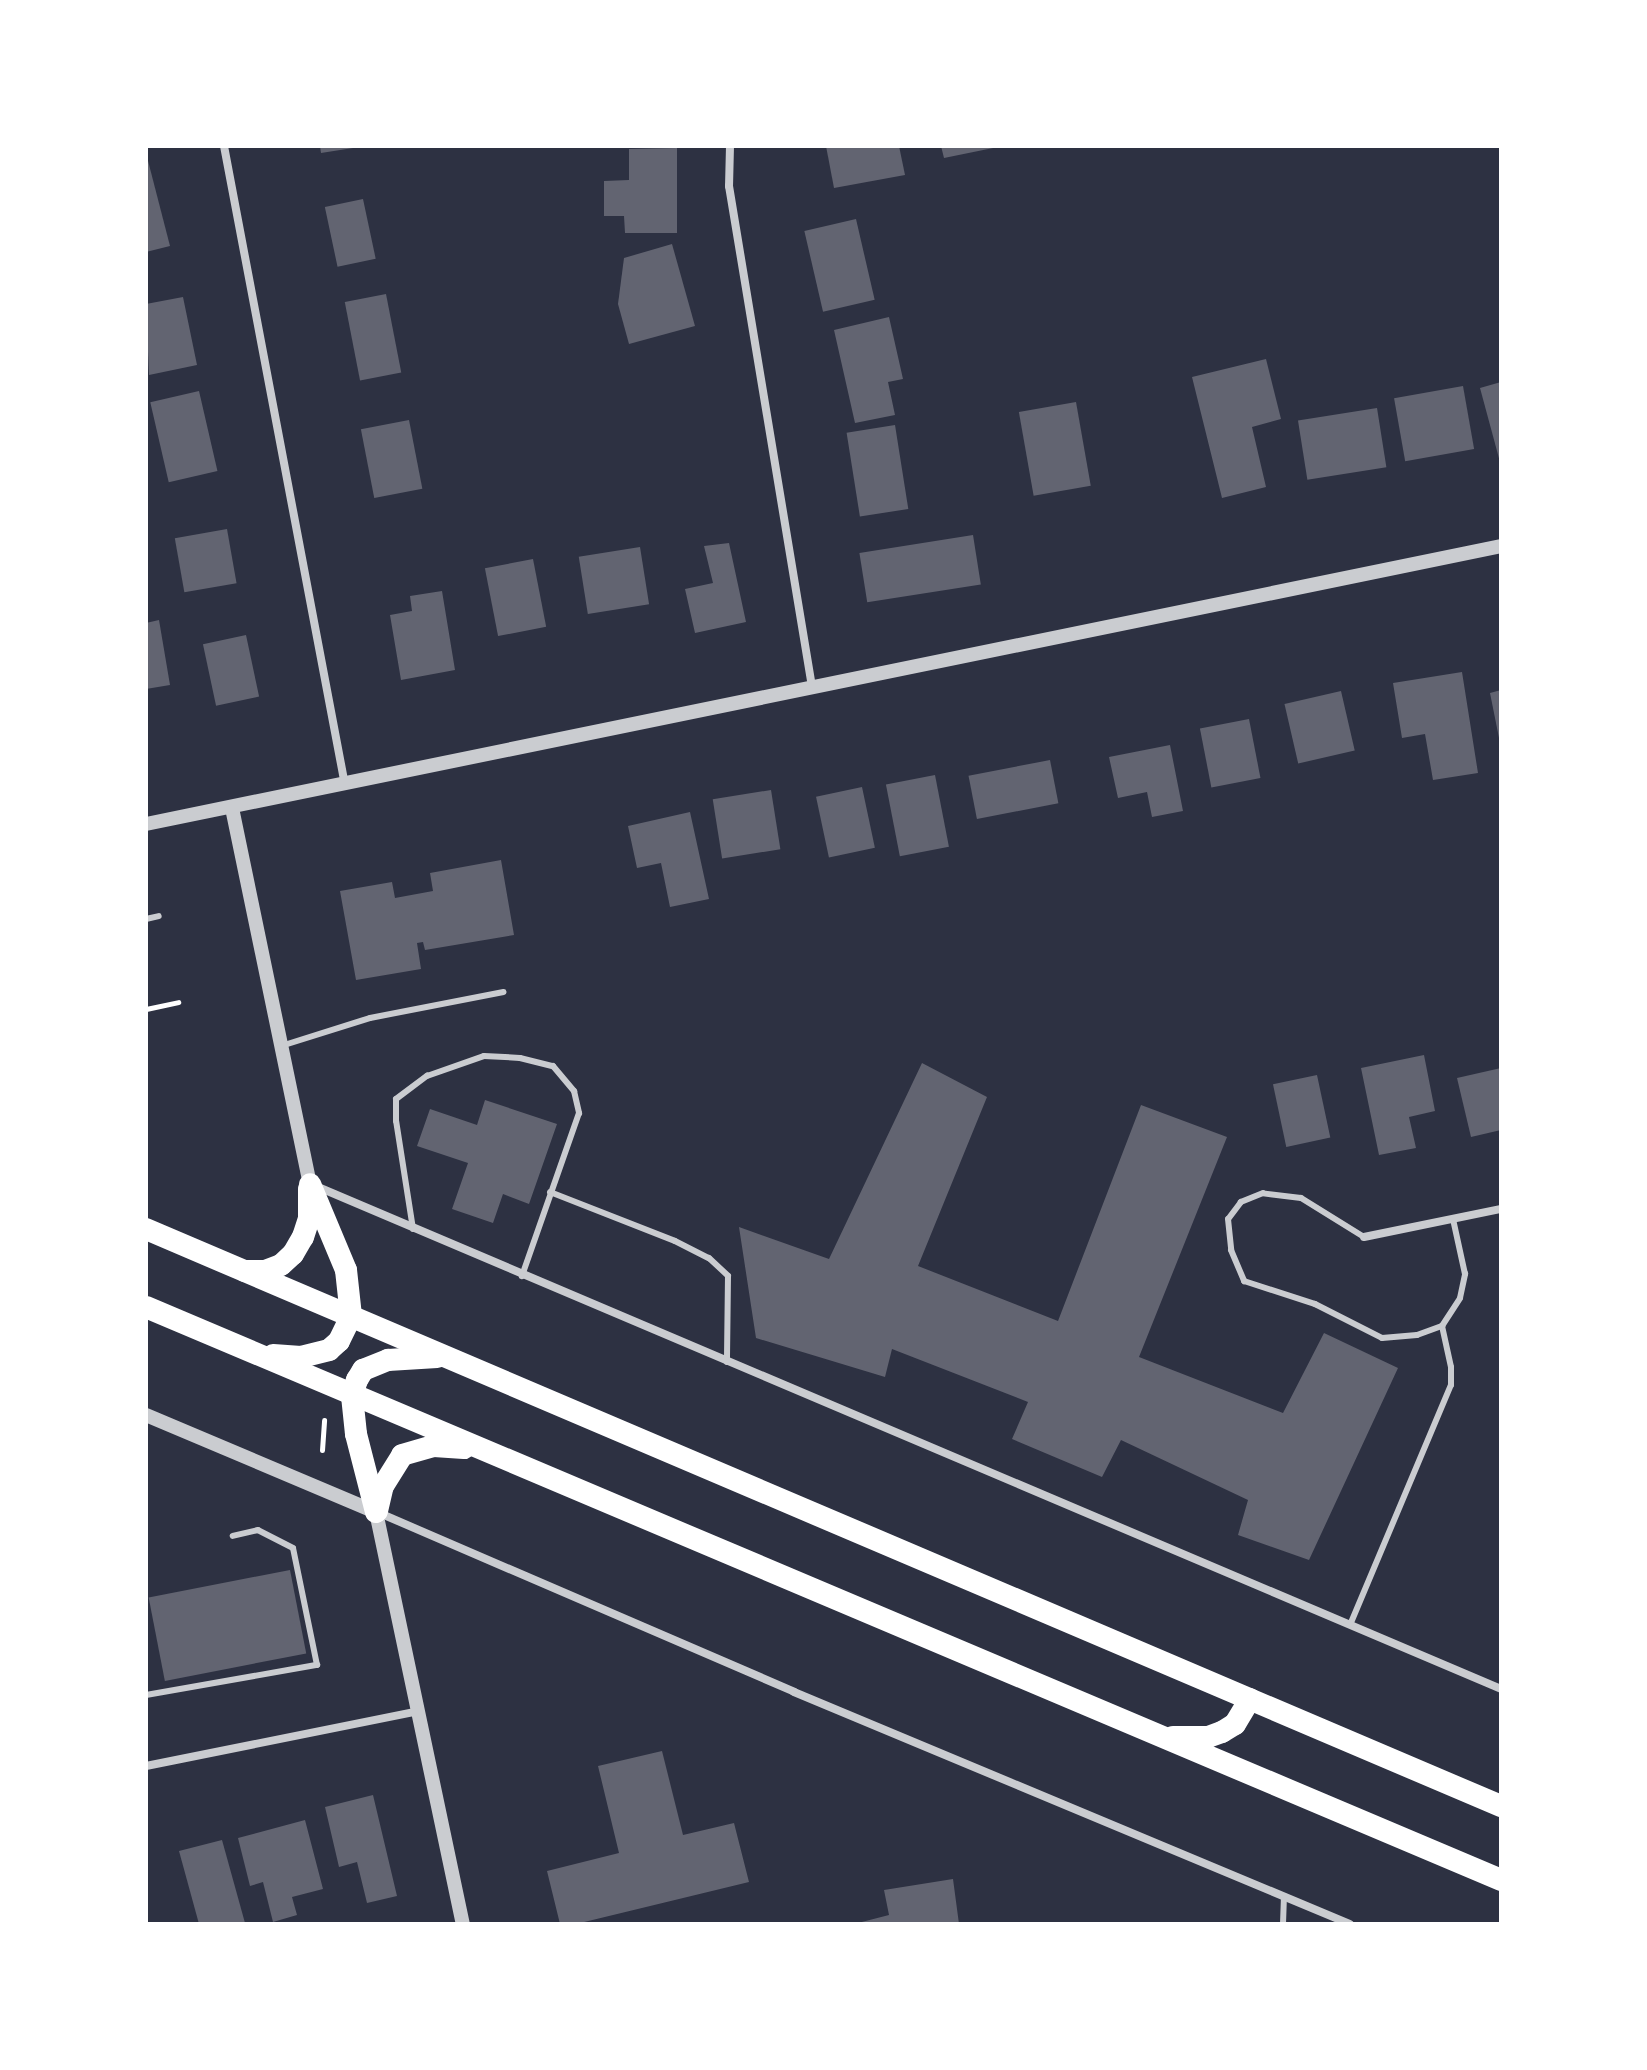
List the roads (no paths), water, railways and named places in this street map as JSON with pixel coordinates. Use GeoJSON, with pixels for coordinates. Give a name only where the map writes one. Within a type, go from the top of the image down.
{"type":"FeatureCollection","features":[{"type":"Feature","properties":{"kind":"highway"},"geometry":{"type":"LineString","coordinates":[[245,1271],[265,1271],[281,1265],[293,1254],[309,1218],[310,1184]]}},
{"type":"Feature","properties":{"kind":"highway"},"geometry":{"type":"LineString","coordinates":[[255,1353],[301,1357],[329,1350],[339,1341],[351,1316],[346,1270],[310,1184]]}},
{"type":"Feature","properties":{"kind":"highway"},"geometry":{"type":"LineString","coordinates":[[146,1229],[1501,1806]]}},
{"type":"Feature","properties":{"kind":"highway"},"geometry":{"type":"LineString","coordinates":[[146,1307],[1501,1880]]}},
{"type":"Feature","properties":{"kind":"highway"},"geometry":{"type":"LineString","coordinates":[[376,1512],[360,1459],[352,1396],[363,1370],[375,1364],[447,1357]]}},
{"type":"Feature","properties":{"kind":"highway"},"geometry":{"type":"LineString","coordinates":[[376,1512],[383,1486],[402,1455],[434,1446],[481,1449]]}},
{"type":"Feature","properties":{"kind":"highway"},"geometry":{"type":"LineString","coordinates":[[1152,1733],[1177,1738],[1208,1737],[1235,1724],[1250,1699]]}},
{"type":"Feature","properties":{"kind":"street"},"geometry":{"type":"LineString","coordinates":[[224,146],[345,785]]}},
{"type":"Feature","properties":{"kind":"street"},"geometry":{"type":"LineString","coordinates":[[730,146],[729,186],[812,687]]}},
{"type":"Feature","properties":{"kind":"street"},"geometry":{"type":"LineString","coordinates":[[146,824],[1501,546]]}},
{"type":"Feature","properties":{"kind":"street"},"geometry":{"type":"LineString","coordinates":[[232,808],[310,1184],[1501,1689]]}},
{"type":"Feature","properties":{"kind":"street"},"geometry":{"type":"LineString","coordinates":[[1364,1237],[1501,1209]]}},
{"type":"Feature","properties":{"kind":"street"},"geometry":{"type":"LineString","coordinates":[[146,1415],[1350,1924]]}},
{"type":"Feature","properties":{"kind":"street"},"geometry":{"type":"LineString","coordinates":[[376,1512],[463,1924]]}},
{"type":"Feature","properties":{"kind":"street"},"geometry":{"type":"LineString","coordinates":[[146,1766],[419,1711]]}},
{"type":"Feature","properties":{"kind":"lane"},"geometry":{"type":"LineString","coordinates":[[146,919],[159,916]]}},
{"type":"Feature","properties":{"kind":"lane"},"geometry":{"type":"LineString","coordinates":[[281,1046],[370,1018],[504,992]]}},
{"type":"Feature","properties":{"kind":"lane"},"geometry":{"type":"LineString","coordinates":[[413,1229],[396,1121],[396,1099],[427,1076],[484,1056],[520,1058],[553,1066],[574,1091],[579,1113],[522,1276]]}},
{"type":"Feature","properties":{"kind":"lane"},"geometry":{"type":"LineString","coordinates":[[550,1192],[675,1241],[709,1258],[728,1276],[727,1362]]}},
{"type":"Feature","properties":{"kind":"lane"},"geometry":{"type":"LineString","coordinates":[[1364,1237],[1301,1198],[1263,1193],[1241,1202],[1228,1219],[1231,1250],[1244,1281],[1315,1304],[1382,1338],[1417,1335],[1442,1326],[1460,1298],[1465,1274],[1453,1219]]}},
{"type":"Feature","properties":{"kind":"lane"},"geometry":{"type":"LineString","coordinates":[[1350,1625],[1451,1385],[1451,1367],[1442,1326]]}},
{"type":"Feature","properties":{"kind":"lane"},"geometry":{"type":"LineString","coordinates":[[146,1695],[317,1665],[293,1548],[258,1530],[233,1536]]}},
{"type":"Feature","properties":{"kind":"lane"},"geometry":{"type":"LineString","coordinates":[[1283,1924],[1284,1896]]}}]}
